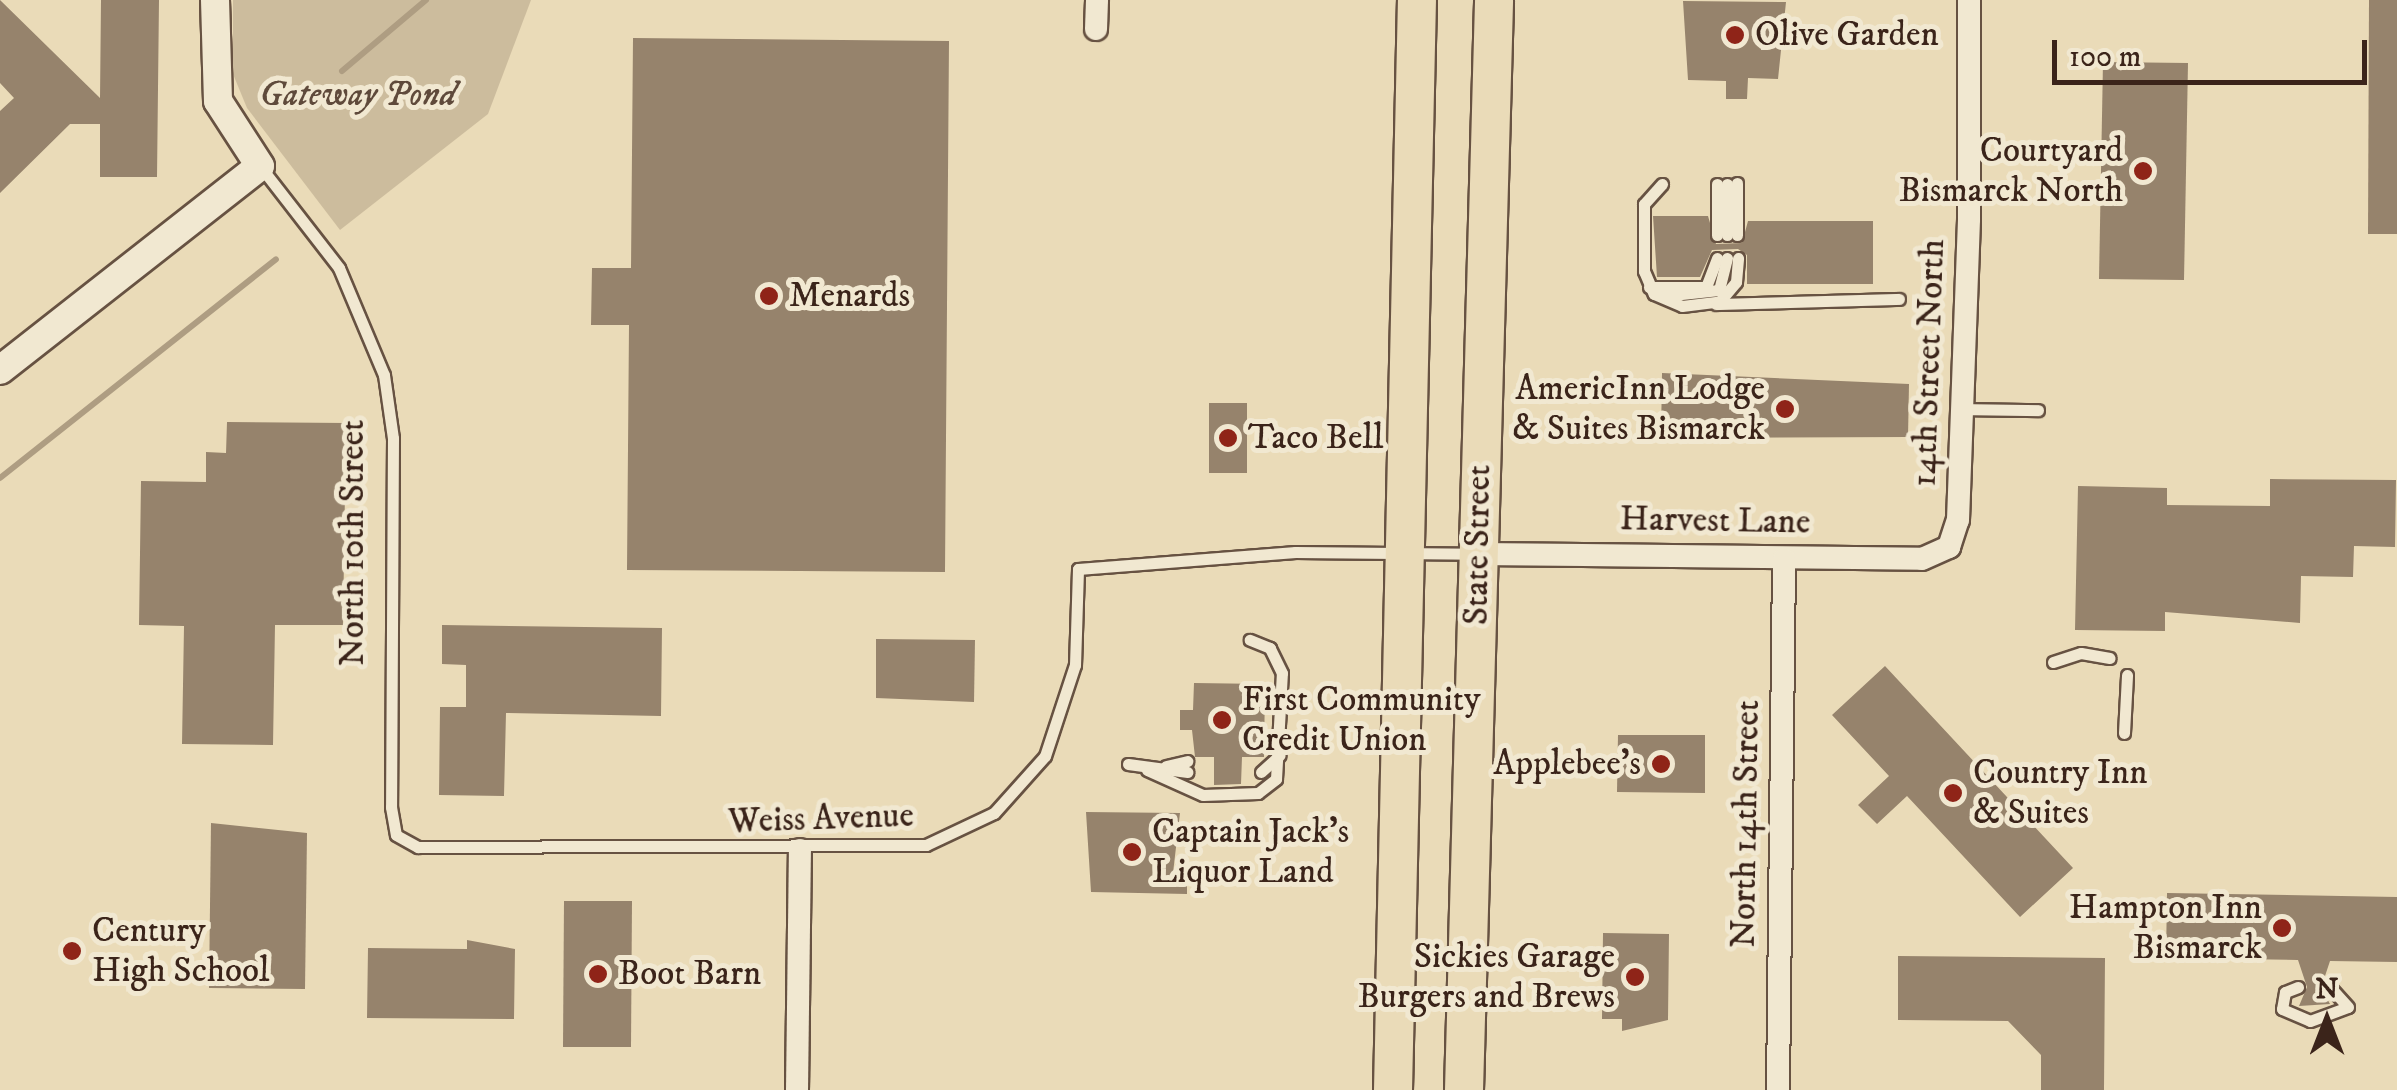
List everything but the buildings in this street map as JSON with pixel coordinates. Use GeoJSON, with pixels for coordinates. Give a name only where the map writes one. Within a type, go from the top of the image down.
{"type":"FeatureCollection","features":[{"type":"Feature","properties":{"kind":"highway","name":"State Street"},"geometry":{"type":"LineString","coordinates":[[1393,1090],[1417,0]]}},
{"type":"Feature","properties":{"kind":"highway","name":"State Street"},"geometry":{"type":"LineString","coordinates":[[1464,1090],[1494,0]]}},
{"type":"Feature","properties":{"kind":"street","name":"North 10th Street"},"geometry":{"type":"LineString","coordinates":[[215,0],[218,101],[260,166]]}},
{"type":"Feature","properties":{"kind":"street"},"geometry":{"type":"LineString","coordinates":[[1096,29],[1097,0]]}},
{"type":"Feature","properties":{"kind":"street","name":"14th Street North"},"geometry":{"type":"LineString","coordinates":[[1949,547],[1958,520],[1969,0]]}},
{"type":"Feature","properties":{"kind":"street"},"geometry":{"type":"LineString","coordinates":[[0,370],[260,166]]}},
{"type":"Feature","properties":{"kind":"street","name":"Harvest Lane"},"geometry":{"type":"LineString","coordinates":[[1478,554],[1922,559],[1949,547]]}},
{"type":"Feature","properties":{"kind":"street","name":"North 14th Street"},"geometry":{"type":"LineString","coordinates":[[1778,1090],[1784,558]]}},
{"type":"Feature","properties":{"kind":"street"},"geometry":{"type":"LineString","coordinates":[[797,1090],[800,850]]}},
{"type":"Feature","properties":{"kind":"lane","name":"North 10th Street"},"geometry":{"type":"LineString","coordinates":[[260,166],[339,268],[384,376],[393,438],[396,835]]}},
{"type":"Feature","properties":{"kind":"lane"},"geometry":{"type":"LineString","coordinates":[[1652,290],[1644,204],[1662,184]]}},
{"type":"Feature","properties":{"kind":"lane"},"geometry":{"type":"LineString","coordinates":[[1727,184],[1727,235],[1727,184]]}},
{"type":"Feature","properties":{"kind":"lane"},"geometry":{"type":"LineString","coordinates":[[1652,290],[1706,287],[1727,258],[1732,291],[1712,304]]}},
{"type":"Feature","properties":{"kind":"lane"},"geometry":{"type":"LineString","coordinates":[[1652,290],[1712,304],[1899,299]]}},
{"type":"Feature","properties":{"kind":"lane"},"geometry":{"type":"LineString","coordinates":[[1959,409],[2038,410]]}},
{"type":"Feature","properties":{"kind":"lane","name":"Weiss Avenue"},"geometry":{"type":"LineString","coordinates":[[396,835],[432,848],[800,850],[926,846],[979,824],[1022,787],[1070,689],[1078,569],[1406,553],[1478,554]]}},
{"type":"Feature","properties":{"kind":"lane"},"geometry":{"type":"LineString","coordinates":[[1128,764],[1188,793],[1246,796],[1276,779],[1282,741],[1280,663],[1250,640]]}},
{"type":"Feature","properties":{"kind":"lane"},"geometry":{"type":"LineString","coordinates":[[2053,662],[2081,653],[2110,658]]}},
{"type":"Feature","properties":{"kind":"lane"},"geometry":{"type":"LineString","coordinates":[[2124,733],[2127,675]]}},
{"type":"Feature","properties":{"kind":"lane"},"geometry":{"type":"LineString","coordinates":[[1263,767],[1282,741]]}},
{"type":"Feature","properties":{"kind":"lane"},"geometry":{"type":"LineString","coordinates":[[1147,770],[1187,767]]}},
{"type":"Feature","properties":{"kind":"lane"},"geometry":{"type":"LineString","coordinates":[[2298,987],[2284,992],[2282,1008],[2324,1021],[2348,1007],[2330,987]]}},
{"type":"Feature","properties":{"kind":"green space","name":"Gateway Pond"},"geometry":{"type":"Polygon","coordinates":[[[233,0],[531,0],[488,114],[340,230],[247,108],[233,74],[233,0]]]}},
{"type":"Feature","properties":{"kind":"waterway"},"geometry":{"type":"LineString","coordinates":[[342,71],[426,0]]}},
{"type":"Feature","properties":{"kind":"waterway"},"geometry":{"type":"LineString","coordinates":[[0,478],[276,259]]}},
{"type":"Feature","properties":{"kind":"place","name":"Olive Garden"},"geometry":{"type":"Point","coordinates":[1735,35]}},
{"type":"Feature","properties":{"kind":"place","name":"Courtyard Bismarck North"},"geometry":{"type":"Point","coordinates":[2143,171]}},
{"type":"Feature","properties":{"kind":"place","name":"Menards"},"geometry":{"type":"Point","coordinates":[769,296]}},
{"type":"Feature","properties":{"kind":"place","name":"AmericInn Lodge & Suites Bismarck"},"geometry":{"type":"Point","coordinates":[1785,409]}},
{"type":"Feature","properties":{"kind":"place","name":"Taco Bell"},"geometry":{"type":"Point","coordinates":[1228,438]}},
{"type":"Feature","properties":{"kind":"place","name":"First Community Credit Union"},"geometry":{"type":"Point","coordinates":[1222,720]}},
{"type":"Feature","properties":{"kind":"place","name":"Applebee's"},"geometry":{"type":"Point","coordinates":[1661,764]}},
{"type":"Feature","properties":{"kind":"place","name":"Country Inn & Suites"},"geometry":{"type":"Point","coordinates":[1953,793]}},
{"type":"Feature","properties":{"kind":"place","name":"Captain Jack's Liquor Land"},"geometry":{"type":"Point","coordinates":[1132,852]}},
{"type":"Feature","properties":{"kind":"place","name":"Hampton Inn Bismarck"},"geometry":{"type":"Point","coordinates":[2282,928]}},
{"type":"Feature","properties":{"kind":"place","name":"Century High School"},"geometry":{"type":"Point","coordinates":[72,951]}},
{"type":"Feature","properties":{"kind":"place","name":"Boot Barn"},"geometry":{"type":"Point","coordinates":[598,974]}},
{"type":"Feature","properties":{"kind":"place","name":"Sickies Garage Burgers and Brews"},"geometry":{"type":"Point","coordinates":[1635,977]}}]}
